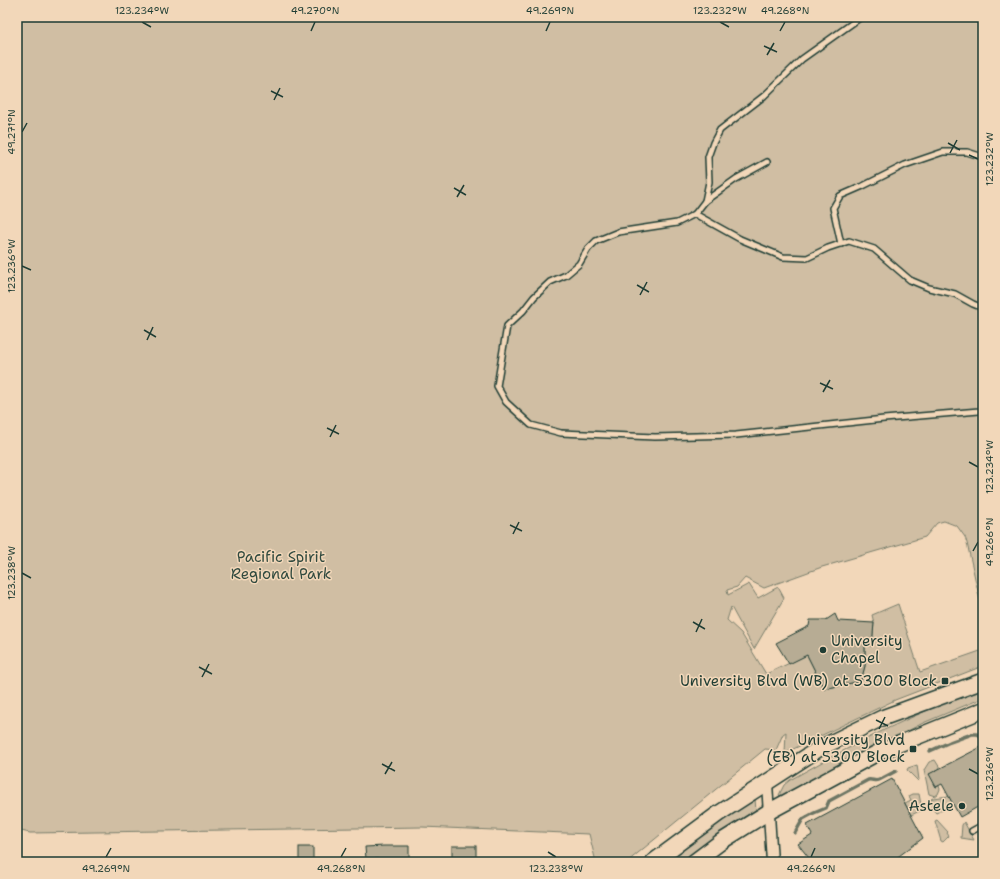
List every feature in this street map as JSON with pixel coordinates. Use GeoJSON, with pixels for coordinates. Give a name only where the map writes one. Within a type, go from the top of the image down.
{"type":"FeatureCollection","features":[{"type":"Feature","properties":{"kind":"main road"},"geometry":{"type":"LineString","coordinates":[[653,862],[718,814],[820,748],[882,718],[983,681]]}},
{"type":"Feature","properties":{"kind":"main road"},"geometry":{"type":"LineString","coordinates":[[694,862],[770,811],[880,752],[983,710]]}},
{"type":"Feature","properties":{"kind":"street"},"geometry":{"type":"LineString","coordinates":[[768,783],[772,862]]}},
{"type":"Feature","properties":{"kind":"lane"},"geometry":{"type":"LineString","coordinates":[[705,200],[709,182],[708,157],[720,130],[764,96],[802,59],[861,17]]}},
{"type":"Feature","properties":{"kind":"lane"},"geometry":{"type":"LineString","coordinates":[[841,244],[833,208],[840,196],[864,186],[905,165],[943,152],[966,152],[983,157]]}},
{"type":"Feature","properties":{"kind":"lane"},"geometry":{"type":"LineString","coordinates":[[767,162],[736,179],[705,200],[695,214],[677,223],[618,232],[596,241],[588,249],[579,264],[566,275],[550,282],[507,326],[497,386],[506,402],[520,417],[531,425],[561,433],[655,437],[736,435],[884,419],[979,411],[983,409]]}},
{"type":"Feature","properties":{"kind":"lane"},"geometry":{"type":"LineString","coordinates":[[695,214],[740,239],[783,257],[807,258],[828,248],[849,241],[874,249],[910,280],[929,288],[955,294],[983,308]]}},
{"type":"Feature","properties":{"kind":"lane"},"geometry":{"type":"LineString","coordinates":[[972,831],[983,825]]}},
{"type":"Feature","properties":{"kind":"green space","name":"Pacific Spirit Regional Park"},"geometry":{"type":"Polygon","coordinates":[[[17,17],[983,17],[983,614],[965,537],[957,526],[944,521],[937,523],[925,537],[822,567],[764,588],[745,578],[737,587],[727,590],[728,595],[749,584],[758,598],[778,587],[784,598],[754,649],[731,607],[727,620],[741,633],[766,674],[807,655],[824,689],[861,681],[865,666],[865,645],[872,645],[874,623],[872,615],[898,604],[920,672],[983,650],[983,666],[895,700],[785,753],[786,732],[783,734],[776,750],[765,749],[627,862],[596,862],[589,834],[422,827],[30,833],[17,830],[17,17]]]}},
{"type":"Feature","properties":{"kind":"green space"},"geometry":{"type":"Polygon","coordinates":[[[983,689],[983,698],[923,723],[781,797],[779,795],[784,785],[790,780],[831,757],[884,730],[965,693],[983,689]]]}},
{"type":"Feature","properties":{"kind":"green space"},"geometry":{"type":"Polygon","coordinates":[[[935,760],[940,768],[930,774],[936,787],[939,786],[940,789],[938,794],[935,796],[929,794],[924,770],[929,762],[935,760]]]}},
{"type":"Feature","properties":{"kind":"green space"},"geometry":{"type":"Polygon","coordinates":[[[917,765],[918,781],[907,770],[908,768],[917,765]]]}},
{"type":"Feature","properties":{"kind":"green space"},"geometry":{"type":"Polygon","coordinates":[[[919,794],[922,810],[911,815],[905,803],[911,800],[909,796],[919,794]]]}},
{"type":"Feature","properties":{"kind":"green space"},"geometry":{"type":"Polygon","coordinates":[[[949,796],[953,805],[936,813],[932,808],[931,799],[949,796]]]}},
{"type":"Feature","properties":{"kind":"green space"},"geometry":{"type":"Polygon","coordinates":[[[752,797],[755,799],[756,811],[687,862],[661,862],[752,797]]]}},
{"type":"Feature","properties":{"kind":"green space"},"geometry":{"type":"Polygon","coordinates":[[[937,820],[948,832],[947,833],[949,836],[943,842],[941,841],[935,821],[937,820]]]}},
{"type":"Feature","properties":{"kind":"green space"},"geometry":{"type":"Polygon","coordinates":[[[964,822],[974,840],[961,838],[962,825],[964,822]]]}},
{"type":"Feature","properties":{"kind":"building","name":"University Chapel"},"geometry":{"type":"Polygon","coordinates":[[[835,614],[838,621],[874,623],[872,646],[865,645],[865,666],[861,681],[824,689],[807,655],[789,664],[776,643],[809,626],[810,620],[826,620],[835,614]]]}},
{"type":"Feature","properties":{"kind":"building"},"geometry":{"type":"Polygon","coordinates":[[[983,746],[983,804],[960,817],[942,784],[936,787],[929,774],[983,746]]]}},
{"type":"Feature","properties":{"kind":"building"},"geometry":{"type":"Polygon","coordinates":[[[892,779],[923,838],[891,862],[812,862],[798,844],[812,835],[807,825],[892,779]]]}},
{"type":"Feature","properties":{"kind":"building"},"geometry":{"type":"Polygon","coordinates":[[[409,846],[409,862],[389,862],[389,859],[366,859],[365,847],[409,846]]]}},
{"type":"Feature","properties":{"kind":"building"},"geometry":{"type":"Polygon","coordinates":[[[452,846],[476,846],[476,860],[452,860],[452,846]]]}},
{"type":"Feature","properties":{"kind":"building"},"geometry":{"type":"Polygon","coordinates":[[[299,847],[313,847],[313,862],[299,862],[299,847]]]}},
{"type":"Feature","properties":{"kind":"waterway"},"geometry":{"type":"LineString","coordinates":[[930,751],[972,734],[977,734],[983,737]]}},
{"type":"Feature","properties":{"kind":"waterway"},"geometry":{"type":"LineString","coordinates":[[795,833],[803,819],[826,808],[829,801],[868,780],[878,781],[896,771]]}},
{"type":"Feature","properties":{"kind":"place","name":"University Chapel"},"geometry":{"type":"Point","coordinates":[823,650]}},
{"type":"Feature","properties":{"kind":"place","name":"University Blvd (WB) at 5300 Block"},"geometry":{"type":"Point","coordinates":[945,681]}},
{"type":"Feature","properties":{"kind":"place","name":"University Blvd (EB) at 5300 Block"},"geometry":{"type":"Point","coordinates":[913,749]}},
{"type":"Feature","properties":{"kind":"place","name":"Astele"},"geometry":{"type":"Point","coordinates":[962,806]}}]}
